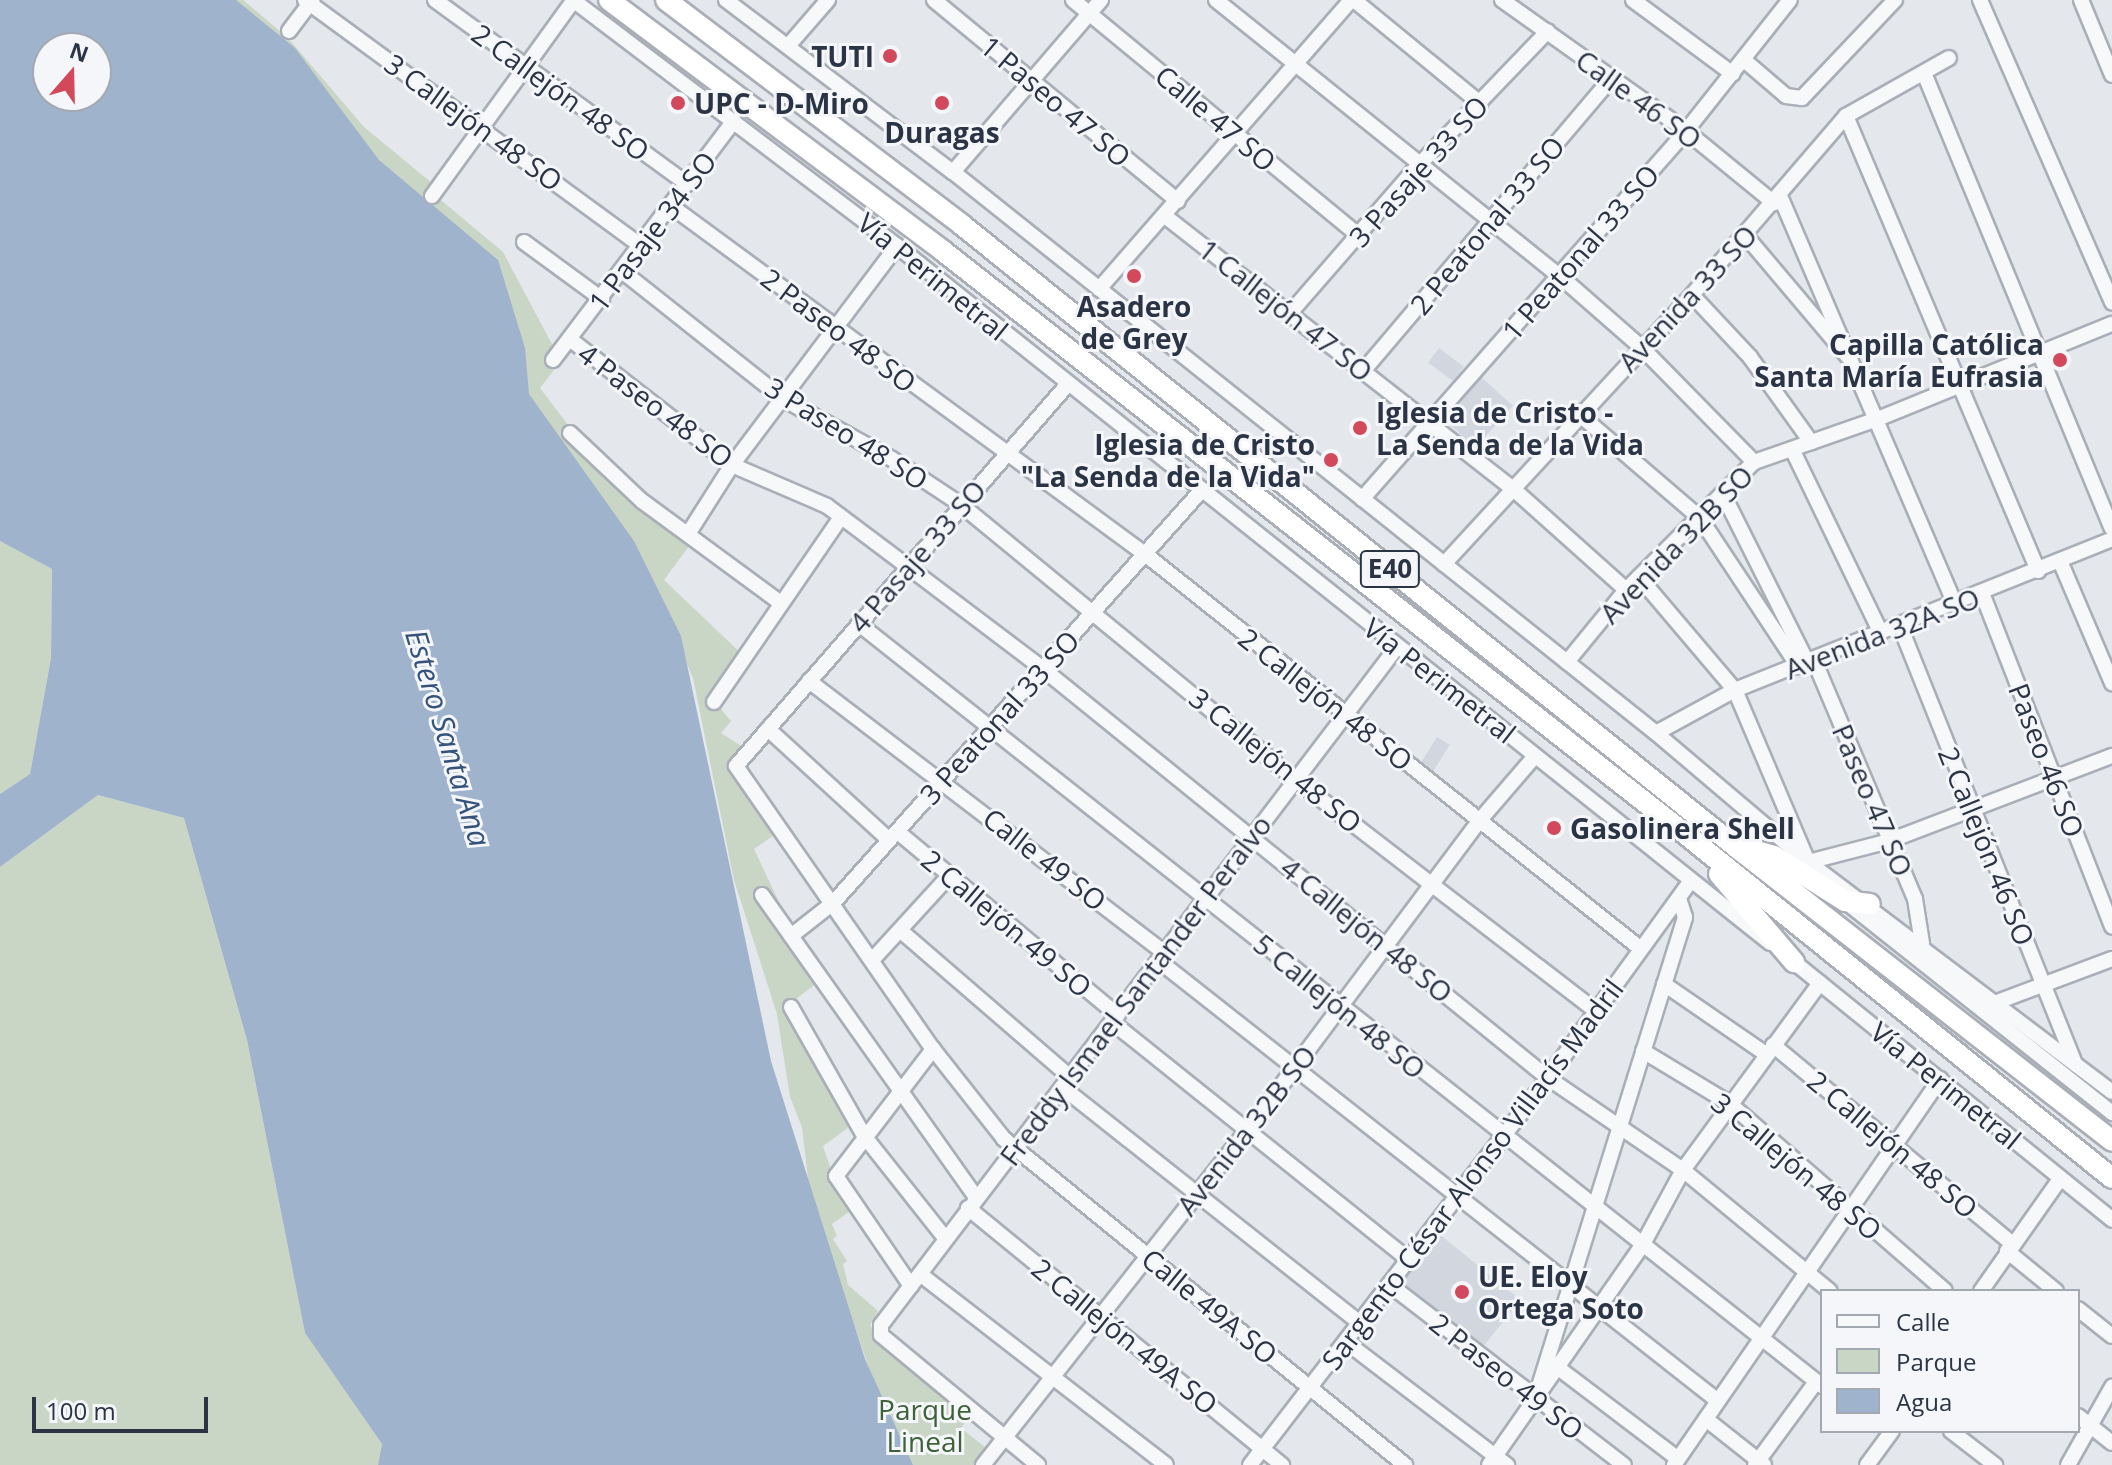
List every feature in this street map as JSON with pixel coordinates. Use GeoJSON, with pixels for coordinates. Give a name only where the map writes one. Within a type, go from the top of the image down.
{"type":"FeatureCollection","features":[{"type":"Feature","properties":{"kind":"highway","name":"Vía Perimetral"},"geometry":{"type":"LineString","coordinates":[[609,0],[943,251],[1679,829],[2112,1178]]}},
{"type":"Feature","properties":{"kind":"highway","name":"Vía Perimetral"},"geometry":{"type":"LineString","coordinates":[[666,0],[962,225],[1736,847],[2112,1141]]}},
{"type":"Feature","properties":{"kind":"highway"},"geometry":{"type":"LineString","coordinates":[[943,251],[962,225]]}},
{"type":"Feature","properties":{"kind":"highway"},"geometry":{"type":"LineString","coordinates":[[1679,829],[1794,962]]}},
{"type":"Feature","properties":{"kind":"highway"},"geometry":{"type":"LineString","coordinates":[[1736,847],[1774,856],[1845,901],[1870,904]]}},
{"type":"Feature","properties":{"kind":"street","name":"2 Callejón 48 SO"},"geometry":{"type":"LineString","coordinates":[[435,0],[687,184]]}},
{"type":"Feature","properties":{"kind":"street"},"geometry":{"type":"LineString","coordinates":[[432,196],[573,0]]}},
{"type":"Feature","properties":{"kind":"street","name":"Vía Perimetral"},"geometry":{"type":"LineString","coordinates":[[573,0],[897,246],[1940,1079],[2112,1220]]}},
{"type":"Feature","properties":{"kind":"street","name":"E40"},"geometry":{"type":"LineString","coordinates":[[726,0],[953,172],[1656,733],[1808,862],[1922,943],[2112,1092]]}},
{"type":"Feature","properties":{"kind":"street"},"geometry":{"type":"LineString","coordinates":[[788,46],[828,0]]}},
{"type":"Feature","properties":{"kind":"street","name":"1 Paseo 47 SO"},"geometry":{"type":"LineString","coordinates":[[934,0],[1178,201]]}},
{"type":"Feature","properties":{"kind":"street","name":"Calle 47 SO"},"geometry":{"type":"LineString","coordinates":[[1073,0],[1359,236]]}},
{"type":"Feature","properties":{"kind":"street"},"geometry":{"type":"LineString","coordinates":[[953,172],[1101,0]]}},
{"type":"Feature","properties":{"kind":"street"},"geometry":{"type":"LineString","coordinates":[[1216,0],[1418,166],[1561,277],[1642,348],[1754,462]]}},
{"type":"Feature","properties":{"kind":"street"},"geometry":{"type":"LineString","coordinates":[[1099,289],[1353,0],[1480,103]]}},
{"type":"Feature","properties":{"kind":"street","name":"Calle 46 SO"},"geometry":{"type":"LineString","coordinates":[[1502,0],[1548,31],[1609,81],[1686,131],[1777,199]]}},
{"type":"Feature","properties":{"kind":"street"},"geometry":{"type":"LineString","coordinates":[[1633,0],[1733,74]]}},
{"type":"Feature","properties":{"kind":"street"},"geometry":{"type":"LineString","coordinates":[[1744,60],[1786,96],[1802,98],[1895,0]]}},
{"type":"Feature","properties":{"kind":"street"},"geometry":{"type":"LineString","coordinates":[[1980,0],[2112,302]]}},
{"type":"Feature","properties":{"kind":"street"},"geometry":{"type":"LineString","coordinates":[[2081,0],[2112,75]]}},
{"type":"Feature","properties":{"kind":"street"},"geometry":{"type":"LineString","coordinates":[[289,31],[309,1]]}},
{"type":"Feature","properties":{"kind":"street","name":"3 Callejón 48 SO"},"geometry":{"type":"LineString","coordinates":[[309,1],[641,246]]}},
{"type":"Feature","properties":{"kind":"street","name":"1 Peatonal 33 SO"},"geometry":{"type":"LineString","coordinates":[[1362,499],[1428,420],[1561,277],[1686,131],[1744,60],[1785,1]]}},
{"type":"Feature","properties":{"kind":"street","name":"3 Pasaje 33 SO"},"geometry":{"type":"LineString","coordinates":[[1290,313],[1418,166],[1548,31]]}},
{"type":"Feature","properties":{"kind":"street","name":"Avenida 33 SO"},"geometry":{"type":"LineString","coordinates":[[1444,564],[1511,487],[1692,295],[1846,116],[1949,58]]}},
{"type":"Feature","properties":{"kind":"street"},"geometry":{"type":"LineString","coordinates":[[1924,73],[2112,528]]}},
{"type":"Feature","properties":{"kind":"street","name":"2 Peatonal 33 SO"},"geometry":{"type":"LineString","coordinates":[[1364,370],[1609,81]]}},
{"type":"Feature","properties":{"kind":"street"},"geometry":{"type":"LineString","coordinates":[[1846,116],[2038,571]]}},
{"type":"Feature","properties":{"kind":"street","name":"1 Pasaje 34 SO"},"geometry":{"type":"LineString","coordinates":[[553,360],[734,121]]}},
{"type":"Feature","properties":{"kind":"street"},"geometry":{"type":"LineString","coordinates":[[1777,199],[1880,418],[1955,604]]}},
{"type":"Feature","properties":{"kind":"street","name":"2 Paseo 48 SO"},"geometry":{"type":"LineString","coordinates":[[671,206],[1007,454]]}},
{"type":"Feature","properties":{"kind":"street","name":"1 Callejón 47 SO"},"geometry":{"type":"LineString","coordinates":[[1165,216],[1511,487],[1626,590]]}},
{"type":"Feature","properties":{"kind":"street"},"geometry":{"type":"LineString","coordinates":[[1745,235],[1856,366]]}},
{"type":"Feature","properties":{"kind":"street"},"geometry":{"type":"LineString","coordinates":[[524,242],[602,299]]}},
{"type":"Feature","properties":{"kind":"street"},"geometry":{"type":"LineString","coordinates":[[688,534],[732,465],[785,400],[897,246]]}},
{"type":"Feature","properties":{"kind":"street","name":"3 Paseo 48 SO"},"geometry":{"type":"LineString","coordinates":[[622,271],[785,400],[892,459],[960,504]]}},
{"type":"Feature","properties":{"kind":"street"},"geometry":{"type":"LineString","coordinates":[[1692,295],[1750,357],[1811,442]]}},
{"type":"Feature","properties":{"kind":"street","name":"Avenida 32B SO"},"geometry":{"type":"LineString","coordinates":[[1567,662],[1626,590],[1754,462],[1880,418],[2112,324]]}},
{"type":"Feature","properties":{"kind":"street","name":"4 Paseo 48 SO"},"geometry":{"type":"LineString","coordinates":[[571,340],[732,465],[841,517],[907,566]]}},
{"type":"Feature","properties":{"kind":"street","name":"4 Pasaje 33 SO"},"geometry":{"type":"LineString","coordinates":[[834,902],[736,766],[960,504],[1068,384]]}},
{"type":"Feature","properties":{"kind":"street","name":"Paseo 47 SO"},"geometry":{"type":"LineString","coordinates":[[1579,414],[1700,518],[1806,663]]}},
{"type":"Feature","properties":{"kind":"street"},"geometry":{"type":"LineString","coordinates":[[570,433],[642,501],[781,603]]}},
{"type":"Feature","properties":{"kind":"street"},"geometry":{"type":"LineString","coordinates":[[1792,449],[1881,633]]}},
{"type":"Feature","properties":{"kind":"street","name":"2 Callejón 48 SO"},"geometry":{"type":"LineString","coordinates":[[1007,454],[1145,554],[1641,949]]}},
{"type":"Feature","properties":{"kind":"street","name":"3 Peatonal 33 SO"},"geometry":{"type":"LineString","coordinates":[[791,936],[834,902],[1201,491]]}},
{"type":"Feature","properties":{"kind":"street","name":"Paseo 47 SO"},"geometry":{"type":"LineString","coordinates":[[1723,494],[1806,663],[1915,899],[1922,943]]}},
{"type":"Feature","properties":{"kind":"street","name":"3 Callejón 48 SO"},"geometry":{"type":"LineString","coordinates":[[960,504],[1095,610],[1296,780],[1596,1011]]}},
{"type":"Feature","properties":{"kind":"street"},"geometry":{"type":"LineString","coordinates":[[714,702],[841,517]]}},
{"type":"Feature","properties":{"kind":"street","name":"Avenida 32A SO"},"geometry":{"type":"LineString","coordinates":[[1656,733],[1735,690],[2112,539]]}},
{"type":"Feature","properties":{"kind":"street"},"geometry":{"type":"LineString","coordinates":[[2060,561],[2112,683]]}},
{"type":"Feature","properties":{"kind":"street","name":"4 Callejón 48 SO"},"geometry":{"type":"LineString","coordinates":[[907,566],[1043,669],[1548,1078],[1683,1170],[1828,1289]]}},
{"type":"Feature","properties":{"kind":"street"},"geometry":{"type":"LineString","coordinates":[[1639,577],[1735,690],[1808,862],[1889,841],[2112,756]]}},
{"type":"Feature","properties":{"kind":"street","name":"Paseo 46 SO"},"geometry":{"type":"LineString","coordinates":[[1982,593],[2112,927]]}},
{"type":"Feature","properties":{"kind":"street","name":"5 Callejón 48 SO"},"geometry":{"type":"LineString","coordinates":[[859,624],[1503,1137],[1819,1384]]}},
{"type":"Feature","properties":{"kind":"street","name":"2 Callejón 46 SO"},"geometry":{"type":"LineString","coordinates":[[1900,626],[2076,1065]]}},
{"type":"Feature","properties":{"kind":"street","name":"Freddy Ismael Santander Peralvo"},"geometry":{"type":"LineString","coordinates":[[1004,1438],[881,1335],[881,1325],[1397,647]]}},
{"type":"Feature","properties":{"kind":"street","name":"Calle 49 SO"},"geometry":{"type":"LineString","coordinates":[[809,681],[943,780],[1456,1199],[1718,1401]]}},
{"type":"Feature","properties":{"kind":"street","name":"2 Callejón 49 SO"},"geometry":{"type":"LineString","coordinates":[[768,729],[893,836],[949,876],[1115,1018]]}},
{"type":"Feature","properties":{"kind":"street","name":"Avenida 32B SO"},"geometry":{"type":"LineString","coordinates":[[983,1465],[1248,1130],[1293,1067],[1434,886],[1480,820],[1535,756]]}},
{"type":"Feature","properties":{"kind":"street"},"geometry":{"type":"LineString","coordinates":[[873,959],[949,876]]}},
{"type":"Feature","properties":{"kind":"street","name":"Sargento César Alonso Villacís Madril"},"geometry":{"type":"LineString","coordinates":[[1250,1465],[1548,1078],[1690,882]]}},
{"type":"Feature","properties":{"kind":"street","name":"2 Callejón 49A SO"},"geometry":{"type":"LineString","coordinates":[[762,895],[972,1202],[1101,1316],[1282,1465]]}},
{"type":"Feature","properties":{"kind":"street"},"geometry":{"type":"LineString","coordinates":[[1535,1399],[1597,1208],[1618,1128],[1685,917],[1679,898]]}},
{"type":"Feature","properties":{"kind":"street"},"geometry":{"type":"LineString","coordinates":[[1845,901],[2112,1113]]}},
{"type":"Feature","properties":{"kind":"street","name":"Calle 49A SO"},"geometry":{"type":"LineString","coordinates":[[834,902],[933,1049],[1015,1148],[1405,1465]]}},
{"type":"Feature","properties":{"kind":"street"},"geometry":{"type":"LineString","coordinates":[[901,931],[1066,1082],[1197,1193],[1360,1323]]}},
{"type":"Feature","properties":{"kind":"street"},"geometry":{"type":"LineString","coordinates":[[1997,1002],[2112,959]]}},
{"type":"Feature","properties":{"kind":"street"},"geometry":{"type":"LineString","coordinates":[[1346,1342],[1497,1462],[1535,1399],[1643,1244],[1683,1170],[1729,1103],[1820,983]]}},
{"type":"Feature","properties":{"kind":"street","name":"2 Callejón 48 SO"},"geometry":{"type":"LineString","coordinates":[[1664,984],[1769,1049],[1894,1146],[2054,1289]]}},
{"type":"Feature","properties":{"kind":"street"},"geometry":{"type":"LineString","coordinates":[[791,1007],[865,1137],[945,1238]]}},
{"type":"Feature","properties":{"kind":"street"},"geometry":{"type":"LineString","coordinates":[[1115,1018],[1409,1260]]}},
{"type":"Feature","properties":{"kind":"street"},"geometry":{"type":"LineString","coordinates":[[933,1049],[836,1176],[916,1280],[1055,1374],[1166,1465]]}},
{"type":"Feature","properties":{"kind":"street","name":"3 Callejón 48 SO"},"geometry":{"type":"LineString","coordinates":[[1643,1051],[1729,1103],[1943,1289]]}},
{"type":"Feature","properties":{"kind":"street"},"geometry":{"type":"LineString","coordinates":[[1557,1367],[1676,1462],[1940,1079]]}},
{"type":"Feature","properties":{"kind":"street"},"geometry":{"type":"LineString","coordinates":[[1982,1289],[2060,1179]]}},
{"type":"Feature","properties":{"kind":"street","name":"2 Paseo 49 SO"},"geometry":{"type":"LineString","coordinates":[[1390,1285],[1624,1465]]}},
{"type":"Feature","properties":{"kind":"street"},"geometry":{"type":"LineString","coordinates":[[2080,1311],[2112,1336]]}},
{"type":"Feature","properties":{"kind":"street"},"geometry":{"type":"LineString","coordinates":[[1706,1419],[1759,1464],[1819,1384]]}},
{"type":"Feature","properties":{"kind":"street"},"geometry":{"type":"LineString","coordinates":[[2068,1465],[2112,1387]]}},
{"type":"Feature","properties":{"kind":"street"},"geometry":{"type":"LineString","coordinates":[[2080,1418],[2112,1443]]}},
{"type":"Feature","properties":{"kind":"street"},"geometry":{"type":"LineString","coordinates":[[1867,1465],[1886,1433]]}},
{"type":"Feature","properties":{"kind":"street"},"geometry":{"type":"LineString","coordinates":[[1954,1433],[1995,1465]]}},
{"type":"Feature","properties":{"kind":"street"},"geometry":{"type":"LineString","coordinates":[[1004,1438],[1038,1465]]}},
{"type":"Feature","properties":{"kind":"shaded area"},"geometry":{"type":"Polygon","coordinates":[[[1439,348],[1464,367],[1453,381],[1428,362],[1439,348]]]}},
{"type":"Feature","properties":{"kind":"shaded area"},"geometry":{"type":"Polygon","coordinates":[[[1481,377],[1513,406],[1475,447],[1444,419],[1481,377]]]}},
{"type":"Feature","properties":{"kind":"shaded area"},"geometry":{"type":"Polygon","coordinates":[[[1437,737],[1450,745],[1433,771],[1421,763],[1437,737]]]}},
{"type":"Feature","properties":{"kind":"shaded area","name":"UE. Eloy Ortega Soto"},"geometry":{"type":"Polygon","coordinates":[[[1439,1234],[1521,1300],[1481,1349],[1399,1283],[1439,1234]]]}},
{"type":"Feature","properties":{"kind":"green space","name":"Parque Lineal"},"geometry":{"type":"Polygon","coordinates":[[[213,0],[243,0],[288,38],[364,127],[433,184],[436,196],[503,252],[561,361],[540,388],[572,430],[692,542],[664,580],[746,658],[716,703],[731,721],[721,733],[743,747],[734,766],[780,831],[754,849],[817,983],[792,1002],[852,1125],[823,1146],[833,1176],[853,1209],[832,1224],[837,1236],[833,1239],[847,1261],[843,1264],[848,1285],[878,1311],[870,1325],[875,1333],[970,1415],[961,1428],[986,1448],[975,1465],[902,1465],[810,1196],[802,1127],[790,1097],[777,1014],[734,880],[693,678],[677,641],[213,0]]]}},
{"type":"Feature","properties":{"kind":"green space"},"geometry":{"type":"Polygon","coordinates":[[[0,541],[52,569],[51,658],[30,774],[0,794],[0,541]]]}},
{"type":"Feature","properties":{"kind":"green space"},"geometry":{"type":"Polygon","coordinates":[[[98,795],[184,818],[247,1040],[305,1333],[382,1444],[378,1465],[0,1465],[0,867],[98,795]]]}},
{"type":"Feature","properties":{"kind":"water","name":"Estero Santa Ana"},"geometry":{"type":"Polygon","coordinates":[[[0,0],[236,0],[295,48],[379,160],[498,260],[525,348],[529,394],[634,541],[681,636],[771,1061],[865,1359],[913,1465],[378,1465],[382,1444],[305,1333],[247,1040],[184,818],[98,795],[0,867],[0,794],[30,774],[51,658],[52,569],[0,541],[0,0]]]}},
{"type":"Feature","properties":{"kind":"place","name":"TUTI"},"geometry":{"type":"Point","coordinates":[890,56]}},
{"type":"Feature","properties":{"kind":"place","name":"UPC - D-Miro"},"geometry":{"type":"Point","coordinates":[678,103]}},
{"type":"Feature","properties":{"kind":"place","name":"Duragas"},"geometry":{"type":"Point","coordinates":[942,103]}},
{"type":"Feature","properties":{"kind":"place","name":"Asadero de Grey"},"geometry":{"type":"Point","coordinates":[1134,276]}},
{"type":"Feature","properties":{"kind":"place","name":"Capilla Católica Santa María Eufrasia"},"geometry":{"type":"Point","coordinates":[2060,360]}},
{"type":"Feature","properties":{"kind":"place","name":"Iglesia de Cristo - La Senda de la Vida"},"geometry":{"type":"Point","coordinates":[1360,428]}},
{"type":"Feature","properties":{"kind":"place","name":"Iglesia de Cristo \"La Senda de la Vida\""},"geometry":{"type":"Point","coordinates":[1331,460]}},
{"type":"Feature","properties":{"kind":"place","name":"Gasolinera Shell"},"geometry":{"type":"Point","coordinates":[1554,828]}},
{"type":"Feature","properties":{"kind":"place","name":"UE. Eloy Ortega Soto"},"geometry":{"type":"Point","coordinates":[1462,1292]}}]}
